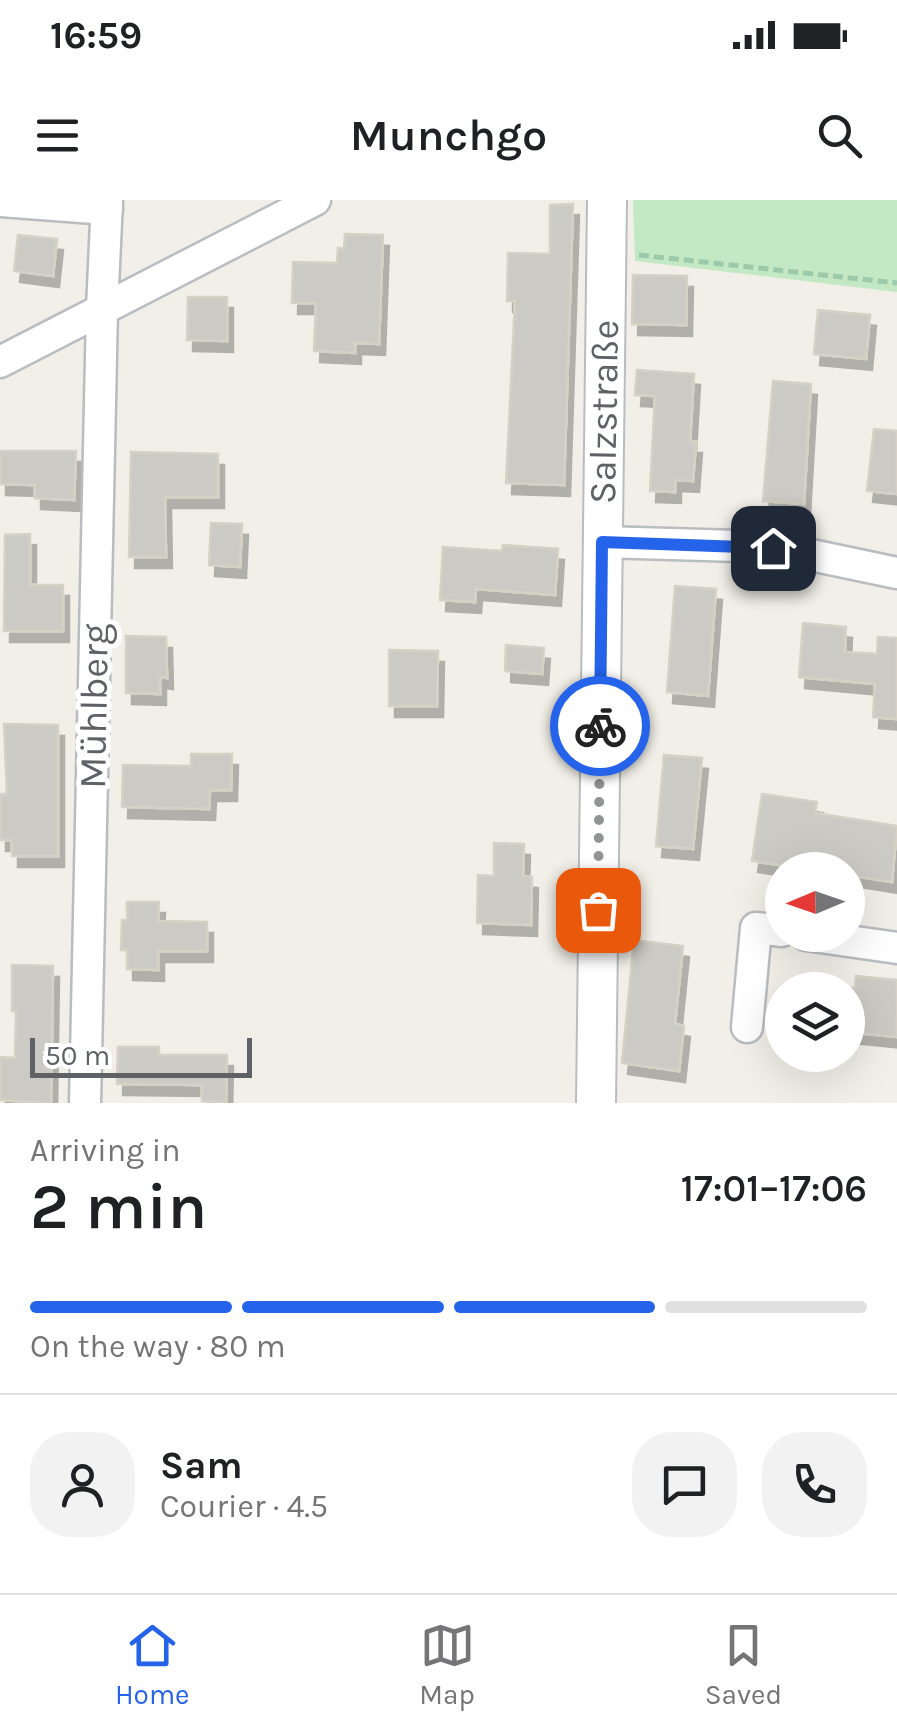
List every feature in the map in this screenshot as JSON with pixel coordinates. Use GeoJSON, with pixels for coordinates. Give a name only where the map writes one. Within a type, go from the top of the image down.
{"type":"FeatureCollection","features":[{"type":"Feature","properties":{"kind":"street"},"geometry":{"type":"LineString","coordinates":[[0,200],[107,204]]}},
{"type":"Feature","properties":{"kind":"street"},"geometry":{"type":"LineString","coordinates":[[0,362],[315,200]]}},
{"type":"Feature","properties":{"kind":"street","name":"Salzstraße"},"geometry":{"type":"LineString","coordinates":[[596,1103],[607,200]]}},
{"type":"Feature","properties":{"kind":"street","name":"Mühlberg"},"geometry":{"type":"LineString","coordinates":[[85,1103],[107,204]]}},
{"type":"Feature","properties":{"kind":"street"},"geometry":{"type":"LineString","coordinates":[[602,542],[773,548],[897,573]]}},
{"type":"Feature","properties":{"kind":"street"},"geometry":{"type":"LineString","coordinates":[[747,1028],[756,928],[765,929]]}},
{"type":"Feature","properties":{"kind":"street"},"geometry":{"type":"LineString","coordinates":[[865,943],[897,948]]}},
{"type":"Feature","properties":{"kind":"path"},"geometry":{"type":"LineString","coordinates":[[606,251],[897,283]]}},
{"type":"Feature","properties":{"kind":"green space"},"geometry":{"type":"Polygon","coordinates":[[[633,200],[897,200],[897,292],[635,261],[633,200]]]}},
{"type":"Feature","properties":{"kind":"building"},"geometry":{"type":"Polygon","coordinates":[[[573,204],[564,485],[506,483],[515,301],[507,301],[508,253],[550,254],[550,205],[573,204]]]}},
{"type":"Feature","properties":{"kind":"building"},"geometry":{"type":"Polygon","coordinates":[[[345,234],[383,235],[379,344],[355,343],[355,353],[314,351],[316,303],[292,303],[293,262],[337,263],[338,248],[344,249],[345,234]]]}},
{"type":"Feature","properties":{"kind":"building"},"geometry":{"type":"Polygon","coordinates":[[[18,235],[57,239],[53,276],[14,271],[18,235]]]}},
{"type":"Feature","properties":{"kind":"building"},"geometry":{"type":"Polygon","coordinates":[[[633,275],[687,276],[686,325],[632,324],[633,275]]]}},
{"type":"Feature","properties":{"kind":"building"},"geometry":{"type":"Polygon","coordinates":[[[188,297],[227,297],[227,341],[187,340],[188,297]]]}},
{"type":"Feature","properties":{"kind":"building"},"geometry":{"type":"Polygon","coordinates":[[[818,310],[870,315],[866,359],[814,354],[818,310]]]}},
{"type":"Feature","properties":{"kind":"building"},"geometry":{"type":"Polygon","coordinates":[[[637,370],[694,374],[690,442],[696,442],[693,481],[675,480],[675,492],[650,491],[655,396],[635,395],[637,370]]]}},
{"type":"Feature","properties":{"kind":"building"},"geometry":{"type":"Polygon","coordinates":[[[773,381],[811,384],[804,504],[763,501],[773,381]]]}},
{"type":"Feature","properties":{"kind":"building"},"geometry":{"type":"Polygon","coordinates":[[[874,429],[897,431],[897,494],[867,491],[874,429]]]}},
{"type":"Feature","properties":{"kind":"building"},"geometry":{"type":"Polygon","coordinates":[[[0,451],[76,451],[74,500],[35,498],[35,485],[0,484],[0,451]]]}},
{"type":"Feature","properties":{"kind":"building"},"geometry":{"type":"Polygon","coordinates":[[[131,452],[218,454],[218,497],[165,497],[166,557],[129,557],[131,452]]]}},
{"type":"Feature","properties":{"kind":"building"},"geometry":{"type":"Polygon","coordinates":[[[211,523],[242,524],[240,567],[209,565],[211,523]]]}},
{"type":"Feature","properties":{"kind":"building"},"geometry":{"type":"Polygon","coordinates":[[[30,534],[30,585],[63,585],[63,631],[4,631],[5,535],[30,534]]]}},
{"type":"Feature","properties":{"kind":"building"},"geometry":{"type":"Polygon","coordinates":[[[503,545],[558,549],[555,595],[476,589],[475,602],[440,600],[443,547],[502,551],[503,545]]]}},
{"type":"Feature","properties":{"kind":"building"},"geometry":{"type":"Polygon","coordinates":[[[675,586],[716,589],[708,696],[667,692],[675,586]]]}},
{"type":"Feature","properties":{"kind":"building"},"geometry":{"type":"Polygon","coordinates":[[[803,623],[846,627],[845,652],[877,654],[878,637],[897,638],[897,719],[873,717],[875,684],[799,677],[803,623]]]}},
{"type":"Feature","properties":{"kind":"building"},"geometry":{"type":"Polygon","coordinates":[[[126,636],[166,637],[167,678],[160,677],[160,694],[126,693],[126,636]]]}},
{"type":"Feature","properties":{"kind":"building"},"geometry":{"type":"Polygon","coordinates":[[[506,645],[544,648],[542,674],[505,671],[506,645]]]}},
{"type":"Feature","properties":{"kind":"building"},"geometry":{"type":"Polygon","coordinates":[[[389,650],[438,651],[437,706],[389,706],[389,650]]]}},
{"type":"Feature","properties":{"kind":"building"},"geometry":{"type":"Polygon","coordinates":[[[4,724],[58,725],[58,856],[12,856],[12,840],[0,840],[0,794],[7,794],[4,724]]]}},
{"type":"Feature","properties":{"kind":"building"},"geometry":{"type":"Polygon","coordinates":[[[191,754],[232,754],[231,790],[210,790],[209,809],[122,807],[123,765],[191,766],[191,754]]]}},
{"type":"Feature","properties":{"kind":"building"},"geometry":{"type":"Polygon","coordinates":[[[664,755],[702,758],[693,849],[656,846],[664,755]]]}},
{"type":"Feature","properties":{"kind":"building"},"geometry":{"type":"Polygon","coordinates":[[[762,794],[817,802],[815,813],[897,826],[892,882],[865,878],[865,852],[765,852],[765,863],[752,861],[762,794]]]}},
{"type":"Feature","properties":{"kind":"building"},"geometry":{"type":"Polygon","coordinates":[[[494,843],[524,844],[523,876],[532,877],[531,925],[477,923],[478,875],[494,876],[494,843]]]}},
{"type":"Feature","properties":{"kind":"building"},"geometry":{"type":"Polygon","coordinates":[[[127,902],[159,902],[158,921],[207,922],[207,951],[158,951],[158,970],[127,969],[127,950],[121,950],[127,902]]]}},
{"type":"Feature","properties":{"kind":"building"},"geometry":{"type":"Polygon","coordinates":[[[634,940],[683,946],[675,1024],[684,1026],[679,1071],[622,1063],[634,940]]]}},
{"type":"Feature","properties":{"kind":"building"},"geometry":{"type":"Polygon","coordinates":[[[12,965],[53,966],[51,1103],[0,1100],[0,1057],[15,1058],[12,965]]]}},
{"type":"Feature","properties":{"kind":"building"},"geometry":{"type":"Polygon","coordinates":[[[865,977],[897,980],[897,1037],[865,1034],[865,977]]]}},
{"type":"Feature","properties":{"kind":"building"},"geometry":{"type":"Polygon","coordinates":[[[118,1047],[159,1047],[159,1055],[227,1055],[226,1102],[202,1101],[202,1085],[117,1084],[118,1047]]]}},
{"type":"Feature","properties":{"kind":"way so far"},"geometry":{"type":"LineString","coordinates":[[598,910],[600,726]]}},
{"type":"Feature","properties":{"kind":"route"},"geometry":{"type":"LineString","coordinates":[[600,726],[602,542],[773,548]]}}]}
